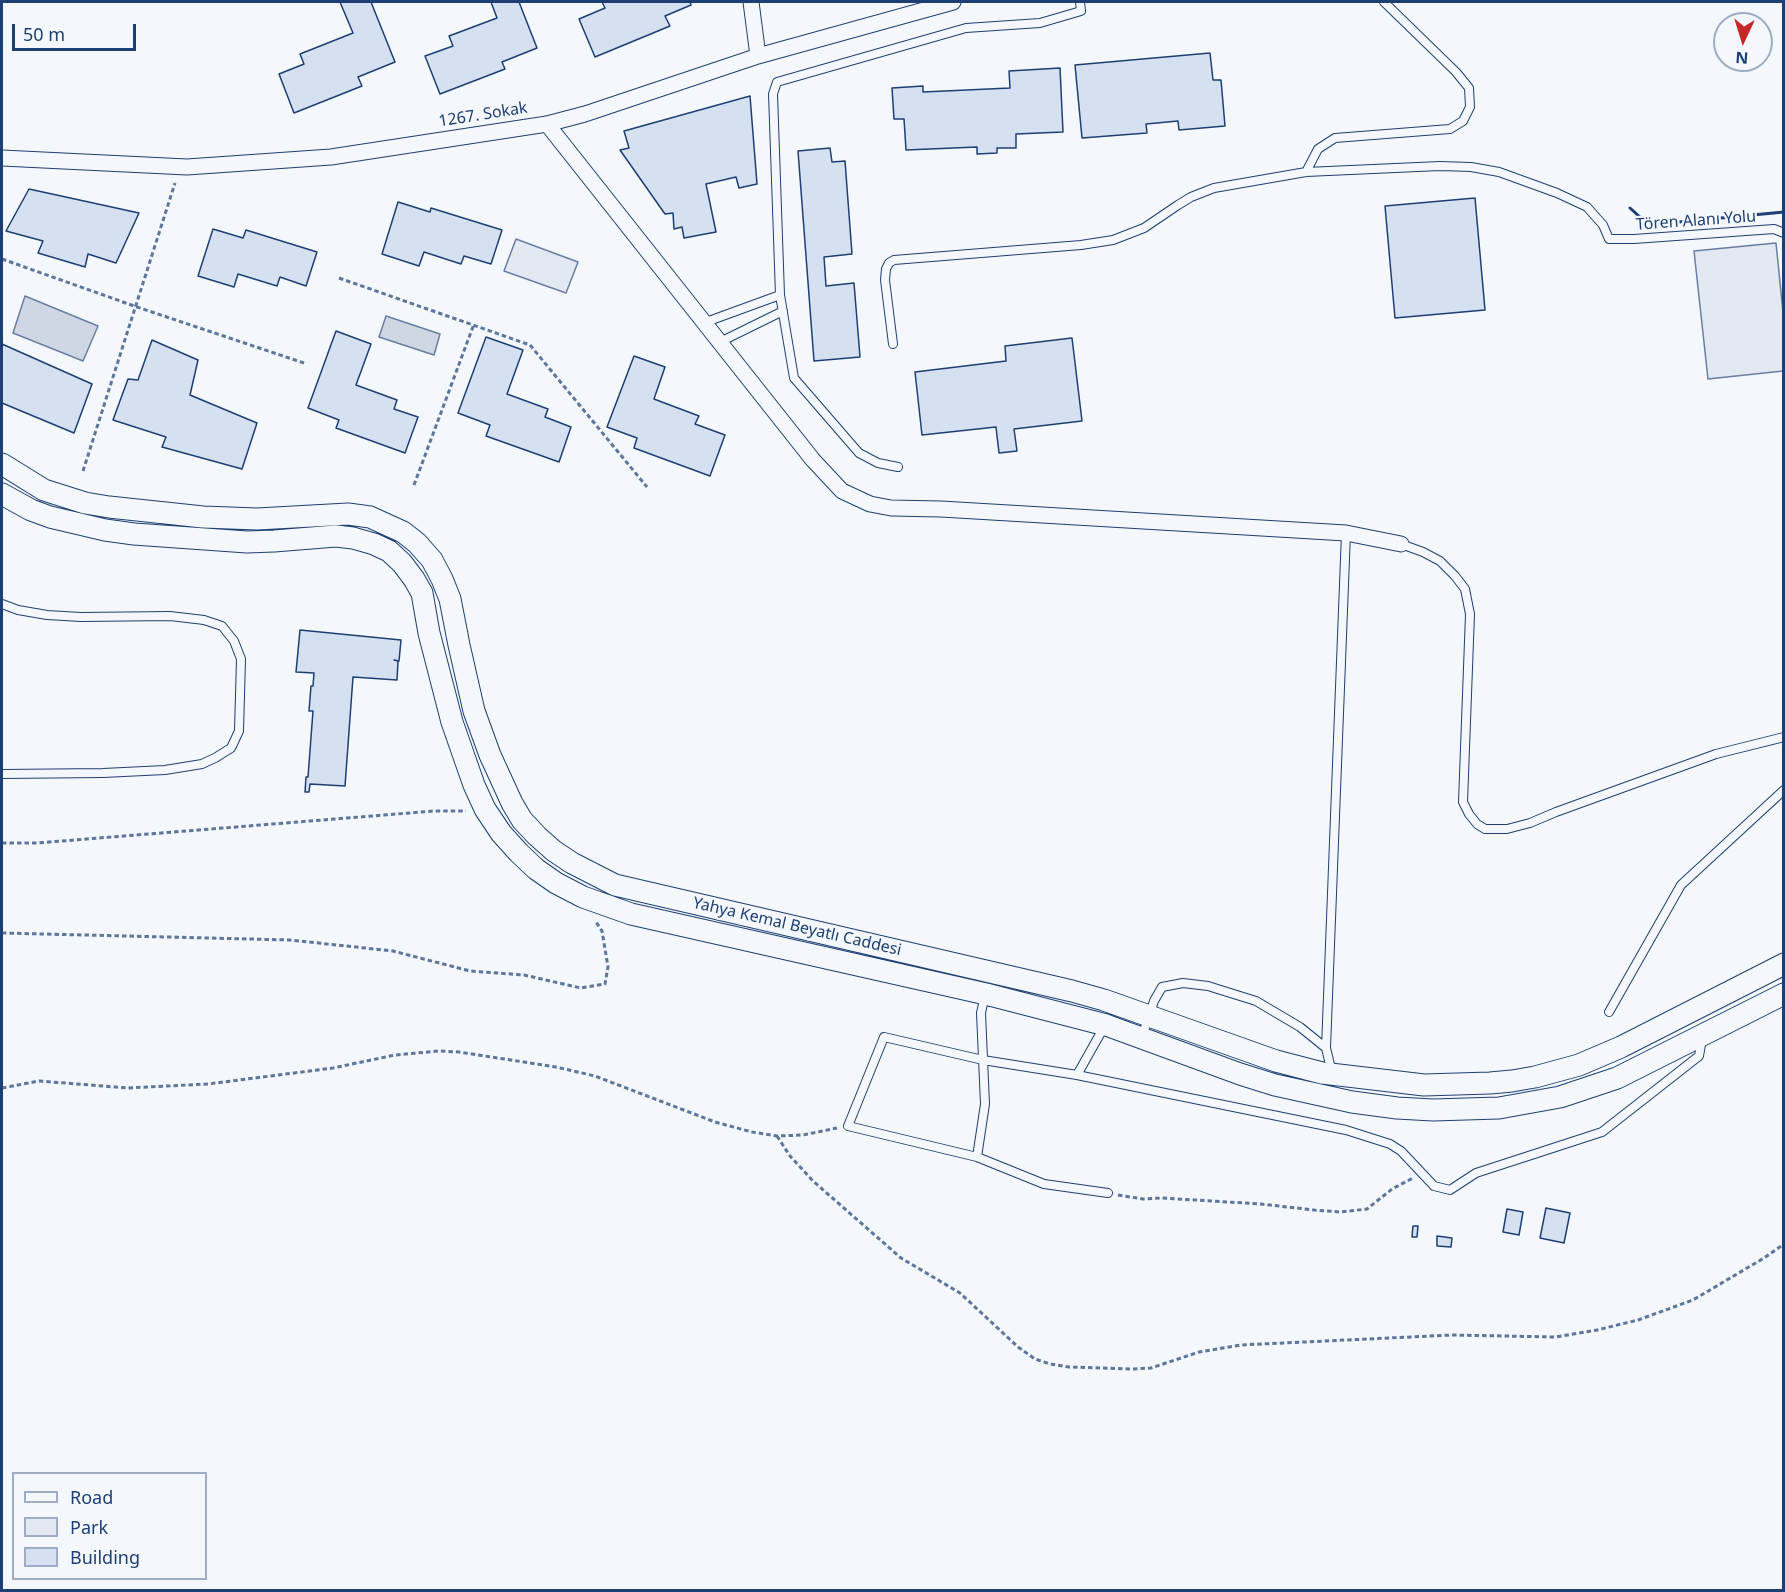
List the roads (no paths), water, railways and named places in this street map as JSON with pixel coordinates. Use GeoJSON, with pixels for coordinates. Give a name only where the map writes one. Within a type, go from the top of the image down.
{"type":"FeatureCollection","features":[{"type":"Feature","properties":{"kind":"main road","name":"Yahya Kemal Beyatlı Caddesi"},"geometry":{"type":"LineString","coordinates":[[2,464],[44,490],[85,503],[202,517],[257,519],[348,514],[370,517],[403,532],[417,543],[432,560],[442,579],[450,599],[474,711],[503,785],[522,820],[554,851],[579,867],[615,885],[1072,991],[1275,1061],[1332,1075],[1397,1083],[1446,1084],[1512,1081],[1579,1065],[1621,1047],[1784,964]]}},
{"type":"Feature","properties":{"kind":"main road","name":"Yahya Kemal Beyatlı Caddesi"},"geometry":{"type":"LineString","coordinates":[[2,494],[31,510],[50,517],[114,532],[247,542],[352,537],[389,551],[402,563],[422,593],[429,633],[452,723],[474,785],[501,833],[536,869],[556,884],[582,897],[630,914],[986,994],[1106,1025],[1240,1074],[1305,1093],[1363,1104],[1433,1110],[1499,1108],[1560,1097],[1617,1078],[1784,994]]}},
{"type":"Feature","properties":{"kind":"main road"},"geometry":{"type":"LineString","coordinates":[[939,984],[943,961]]}},
{"type":"Feature","properties":{"kind":"street"},"geometry":{"type":"LineString","coordinates":[[751,2],[758,56]]}},
{"type":"Feature","properties":{"kind":"street","name":"1267. Sokak"},"geometry":{"type":"LineString","coordinates":[[2,158],[187,167],[331,157],[547,124],[585,114],[758,56],[953,2]]}},
{"type":"Feature","properties":{"kind":"street"},"geometry":{"type":"LineString","coordinates":[[547,124],[813,460],[842,491],[870,504],[891,508],[1346,533],[1401,544]]}},
{"type":"Feature","properties":{"kind":"lane"},"geometry":{"type":"LineString","coordinates":[[898,467],[878,463],[859,453],[794,378],[780,295],[773,94],[777,82],[966,28],[1040,23],[1081,11],[1080,2]]}},
{"type":"Feature","properties":{"kind":"lane"},"geometry":{"type":"LineString","coordinates":[[893,344],[885,280],[886,269],[894,260],[1081,245],[1113,240],[1144,228],[1191,197],[1214,188],[1306,172],[1318,149],[1335,138],[1450,129],[1462,121],[1470,107],[1469,88],[1456,72],[1384,2]]}},
{"type":"Feature","properties":{"kind":"lane","name":"Tören Alanı Yolu"},"geometry":{"type":"LineString","coordinates":[[1306,172],[1440,166],[1471,167],[1499,172],[1557,193],[1587,207],[1603,225],[1609,239],[1774,229],[1784,233]]}},
{"type":"Feature","properties":{"kind":"lane"},"geometry":{"type":"LineString","coordinates":[[706,322],[780,295]]}},
{"type":"Feature","properties":{"kind":"lane"},"geometry":{"type":"LineString","coordinates":[[720,342],[783,311]]}},
{"type":"Feature","properties":{"kind":"lane"},"geometry":{"type":"LineString","coordinates":[[1332,1075],[1326,1048],[1346,533]]}},
{"type":"Feature","properties":{"kind":"lane"},"geometry":{"type":"LineString","coordinates":[[1401,544],[1440,561],[1465,590],[1470,614],[1463,802],[1468,814],[1485,829],[1530,824],[1556,812],[1716,754],[1784,737]]}},
{"type":"Feature","properties":{"kind":"lane"},"geometry":{"type":"LineString","coordinates":[[2,604],[18,610],[47,615],[171,616],[204,620],[222,626],[234,641],[241,659],[239,731],[231,748],[202,764],[165,770],[2,774]]}},
{"type":"Feature","properties":{"kind":"lane"},"geometry":{"type":"LineString","coordinates":[[1609,1012],[1681,885],[1784,790]]}},
{"type":"Feature","properties":{"kind":"lane"},"geometry":{"type":"LineString","coordinates":[[1142,1038],[1154,1001],[1162,987],[1184,983],[1208,986],[1256,1002],[1300,1026],[1326,1048]]}},
{"type":"Feature","properties":{"kind":"lane"},"geometry":{"type":"LineString","coordinates":[[977,1157],[985,1104],[981,1013],[986,994]]}},
{"type":"Feature","properties":{"kind":"lane"},"geometry":{"type":"LineString","coordinates":[[1077,1075],[1106,1025]]}},
{"type":"Feature","properties":{"kind":"lane"},"geometry":{"type":"LineString","coordinates":[[1108,1193],[1044,1184],[977,1157],[848,1126],[884,1037],[983,1060],[1077,1075],[1346,1130],[1390,1144],[1401,1151],[1434,1186],[1450,1190],[1476,1173],[1602,1132],[1699,1056],[1703,1035]]}}]}
